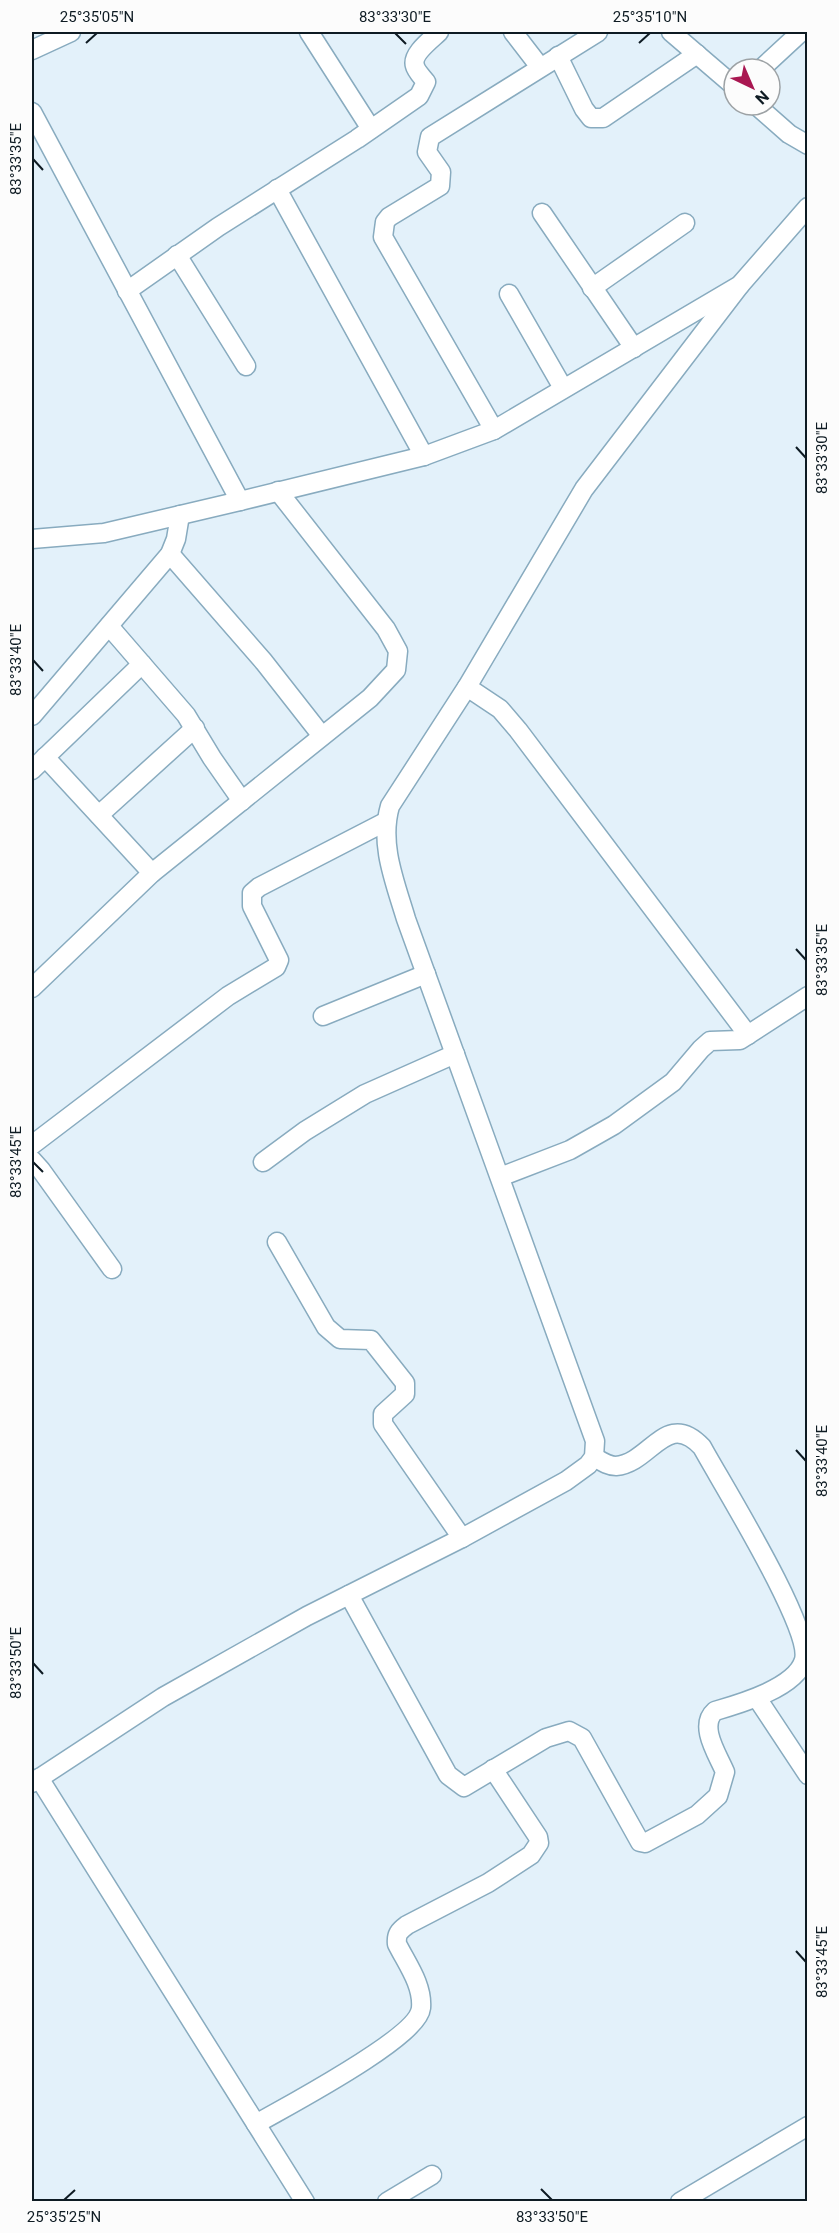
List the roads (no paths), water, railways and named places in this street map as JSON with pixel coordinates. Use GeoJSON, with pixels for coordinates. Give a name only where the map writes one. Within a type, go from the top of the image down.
{"type":"FeatureCollection","features":[{"type":"Feature","properties":{"kind":"street"},"geometry":{"type":"LineString","coordinates":[[32,50],[71,32]]}},
{"type":"Feature","properties":{"kind":"street"},"geometry":{"type":"LineString","coordinates":[[309,32],[371,129]]}},
{"type":"Feature","properties":{"kind":"street"},"geometry":{"type":"LineString","coordinates":[[127,291],[218,227],[419,96],[426,82],[415,66],[415,60],[418,53],[439,32]]}},
{"type":"Feature","properties":{"kind":"street"},"geometry":{"type":"LineString","coordinates":[[513,32],[540,67]]}},
{"type":"Feature","properties":{"kind":"street"},"geometry":{"type":"LineString","coordinates":[[494,430],[383,237],[383,230],[389,217],[440,186],[441,172],[427,152],[430,137],[598,32]]}},
{"type":"Feature","properties":{"kind":"street"},"geometry":{"type":"LineString","coordinates":[[671,32],[722,76]]}},
{"type":"Feature","properties":{"kind":"street"},"geometry":{"type":"LineString","coordinates":[[775,57],[801,32]]}},
{"type":"Feature","properties":{"kind":"street"},"geometry":{"type":"LineString","coordinates":[[558,56],[584,109],[591,118],[595,119],[603,118],[697,54]]}},
{"type":"Feature","properties":{"kind":"street"},"geometry":{"type":"LineString","coordinates":[[32,112],[240,501]]}},
{"type":"Feature","properties":{"kind":"street"},"geometry":{"type":"LineString","coordinates":[[770,117],[789,134],[807,145]]}},
{"type":"Feature","properties":{"kind":"street"},"geometry":{"type":"LineString","coordinates":[[277,189],[424,456]]}},
{"type":"Feature","properties":{"kind":"street"},"geometry":{"type":"LineString","coordinates":[[305,2202],[35,1780],[163,1696],[307,1616],[462,1538],[566,1482],[588,1465],[594,1456],[595,1441],[406,919],[387,852],[385,822],[390,806],[466,687],[584,489],[740,285],[807,207]]}},
{"type":"Feature","properties":{"kind":"street"},"geometry":{"type":"LineString","coordinates":[[542,213],[634,348]]}},
{"type":"Feature","properties":{"kind":"street"},"geometry":{"type":"LineString","coordinates":[[592,288],[685,223]]}},
{"type":"Feature","properties":{"kind":"street"},"geometry":{"type":"LineString","coordinates":[[177,255],[246,366]]}},
{"type":"Feature","properties":{"kind":"street"},"geometry":{"type":"LineString","coordinates":[[32,539],[104,532],[424,456],[494,430],[740,285]]}},
{"type":"Feature","properties":{"kind":"street"},"geometry":{"type":"LineString","coordinates":[[509,294],[563,388]]}},
{"type":"Feature","properties":{"kind":"street"},"geometry":{"type":"LineString","coordinates":[[32,988],[152,873],[370,698],[396,670],[398,651],[386,629],[278,490]]}},
{"type":"Feature","properties":{"kind":"street"},"geometry":{"type":"LineString","coordinates":[[32,716],[170,554],[176,539],[180,515]]}},
{"type":"Feature","properties":{"kind":"street"},"geometry":{"type":"LineString","coordinates":[[170,554],[264,662],[322,736]]}},
{"type":"Feature","properties":{"kind":"street"},"geometry":{"type":"LineString","coordinates":[[109,626],[186,715],[242,801]]}},
{"type":"Feature","properties":{"kind":"street"},"geometry":{"type":"LineString","coordinates":[[32,770],[142,664]]}},
{"type":"Feature","properties":{"kind":"street"},"geometry":{"type":"LineString","coordinates":[[466,687],[500,709],[518,730],[748,1035]]}},
{"type":"Feature","properties":{"kind":"street"},"geometry":{"type":"LineString","coordinates":[[99,815],[195,728]]}},
{"type":"Feature","properties":{"kind":"street"},"geometry":{"type":"LineString","coordinates":[[45,757],[152,873]]}},
{"type":"Feature","properties":{"kind":"street"},"geometry":{"type":"LineString","coordinates":[[32,1145],[228,996],[276,967],[279,960],[252,906],[252,893],[259,887],[385,822]]}},
{"type":"Feature","properties":{"kind":"street"},"geometry":{"type":"LineString","coordinates":[[323,1016],[426,974]]}},
{"type":"Feature","properties":{"kind":"street"},"geometry":{"type":"LineString","coordinates":[[500,1177],[570,1149],[614,1125],[673,1082],[710,1041],[740,1040],[807,996]]}},
{"type":"Feature","properties":{"kind":"street"},"geometry":{"type":"LineString","coordinates":[[263,1162],[305,1131],[365,1094],[455,1054]]}},
{"type":"Feature","properties":{"kind":"street"},"geometry":{"type":"LineString","coordinates":[[32,1160],[112,1269]]}},
{"type":"Feature","properties":{"kind":"street"},"geometry":{"type":"LineString","coordinates":[[277,1242],[326,1327],[340,1339],[371,1340],[405,1383],[405,1394],[383,1414],[383,1424],[462,1538]]}},
{"type":"Feature","properties":{"kind":"street"},"geometry":{"type":"LineString","coordinates":[[349,1595],[447,1775],[464,1787],[546,1738],[569,1731],[582,1738],[640,1842],[645,1843],[697,1815],[718,1796],[725,1772],[707,1728],[708,1722],[715,1711],[758,1698],[791,1678],[804,1661],[804,1646],[784,1592],[702,1447],[692,1437],[681,1432],[669,1435],[627,1462],[615,1466],[594,1456]]}},
{"type":"Feature","properties":{"kind":"street"},"geometry":{"type":"LineString","coordinates":[[758,1698],[807,1775]]}},
{"type":"Feature","properties":{"kind":"street"},"geometry":{"type":"LineString","coordinates":[[256,2124],[357,2065],[410,2028],[421,2011],[420,1990],[397,1944],[396,1937],[399,1931],[488,1883],[531,1855],[539,1843],[538,1836],[493,1770]]}},
{"type":"Feature","properties":{"kind":"street"},"geometry":{"type":"LineString","coordinates":[[680,2202],[807,2126]]}},
{"type":"Feature","properties":{"kind":"street"},"geometry":{"type":"LineString","coordinates":[[387,2202],[432,2175]]}}]}
